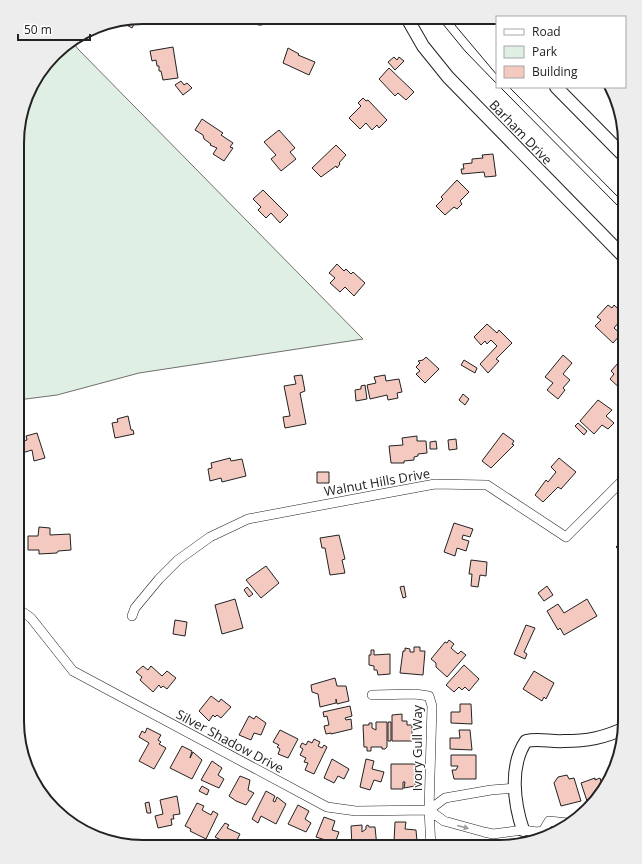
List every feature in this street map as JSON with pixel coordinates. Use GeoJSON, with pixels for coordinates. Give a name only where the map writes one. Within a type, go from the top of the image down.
{"type":"FeatureCollection","features":[{"type":"Feature","properties":{"kind":"street","name":"Barham Drive"},"geometry":{"type":"LineString","coordinates":[[410,24],[423,46],[448,77],[618,251]]}},
{"type":"Feature","properties":{"kind":"street"},"geometry":{"type":"LineString","coordinates":[[557,88],[618,150]]}},
{"type":"Feature","properties":{"kind":"street","name":"Walnut Hills Drive"},"geometry":{"type":"LineString","coordinates":[[132,616],[135,608],[178,560],[210,537],[248,519],[435,484],[487,485],[566,537],[618,485]]}},
{"type":"Feature","properties":{"kind":"street","name":"Silver Shadow Drive"},"geometry":{"type":"LineString","coordinates":[[24,613],[31,618],[73,672],[327,807],[356,811],[429,810]]}},
{"type":"Feature","properties":{"kind":"street","name":"Ivory Gull Way"},"geometry":{"type":"LineString","coordinates":[[372,695],[415,694],[429,696],[432,706],[429,810]]}},
{"type":"Feature","properties":{"kind":"street"},"geometry":{"type":"LineString","coordinates":[[523,830],[519,817],[515,788],[516,770],[520,750],[526,741],[536,739],[563,741],[603,738],[618,731]]}},
{"type":"Feature","properties":{"kind":"street"},"geometry":{"type":"LineString","coordinates":[[429,810],[445,798],[491,790],[515,788]]}},
{"type":"Feature","properties":{"kind":"street"},"geometry":{"type":"LineString","coordinates":[[429,810],[444,821],[484,832],[498,834],[523,830],[540,833]]}},
{"type":"Feature","properties":{"kind":"street"},"geometry":{"type":"LineString","coordinates":[[429,810],[431,840]]}},
{"type":"Feature","properties":{"kind":"street"},"geometry":{"type":"LineString","coordinates":[[545,831],[549,821],[561,822]]}},
{"type":"Feature","properties":{"kind":"green space"},"geometry":{"type":"Polygon","coordinates":[[[75,45],[363,339],[139,373],[57,395],[24,399],[24,143],[26,120],[36,90],[53,64],[64,53],[75,45]]]}},
{"type":"Feature","properties":{"kind":"building"},"geometry":{"type":"Polygon","coordinates":[[[134,24],[132,28],[127,25],[134,24]]]}},
{"type":"Feature","properties":{"kind":"building"},"geometry":{"type":"Polygon","coordinates":[[[173,47],[178,78],[163,80],[156,60],[152,61],[150,51],[173,47]]]}},
{"type":"Feature","properties":{"kind":"building"},"geometry":{"type":"Polygon","coordinates":[[[288,48],[299,54],[298,55],[315,62],[309,75],[283,63],[288,48]]]}},
{"type":"Feature","properties":{"kind":"building"},"geometry":{"type":"Polygon","coordinates":[[[394,57],[397,60],[399,57],[404,61],[395,70],[388,62],[394,57]]]}},
{"type":"Feature","properties":{"kind":"building"},"geometry":{"type":"Polygon","coordinates":[[[389,68],[414,92],[406,100],[398,93],[395,96],[379,79],[389,68]]]}},
{"type":"Feature","properties":{"kind":"building"},"geometry":{"type":"Polygon","coordinates":[[[181,81],[184,85],[187,83],[192,88],[183,95],[175,85],[181,81]]]}},
{"type":"Feature","properties":{"kind":"building"},"geometry":{"type":"Polygon","coordinates":[[[363,98],[366,101],[368,100],[387,120],[379,128],[377,125],[372,130],[366,123],[360,129],[349,118],[361,106],[358,103],[363,98]]]}},
{"type":"Feature","properties":{"kind":"building"},"geometry":{"type":"Polygon","coordinates":[[[202,119],[223,133],[221,135],[233,143],[230,147],[233,148],[224,161],[213,154],[217,148],[210,145],[211,144],[204,139],[203,135],[195,130],[202,119]]]}},
{"type":"Feature","properties":{"kind":"building"},"geometry":{"type":"Polygon","coordinates":[[[279,130],[295,148],[290,152],[296,159],[281,171],[271,159],[276,155],[264,142],[279,130]]]}},
{"type":"Feature","properties":{"kind":"building"},"geometry":{"type":"Polygon","coordinates":[[[336,145],[346,155],[339,163],[340,164],[337,168],[336,166],[321,177],[312,168],[336,145]]]}},
{"type":"Feature","properties":{"kind":"building"},"geometry":{"type":"Polygon","coordinates":[[[493,154],[496,176],[485,177],[484,172],[462,174],[461,169],[464,169],[463,164],[472,163],[472,159],[483,158],[482,155],[493,154]]]}},
{"type":"Feature","properties":{"kind":"building"},"geometry":{"type":"Polygon","coordinates":[[[457,180],[469,192],[460,201],[462,204],[457,209],[454,207],[445,215],[436,206],[443,199],[441,197],[457,180]]]}},
{"type":"Feature","properties":{"kind":"building"},"geometry":{"type":"Polygon","coordinates":[[[263,190],[288,215],[280,223],[271,213],[266,218],[258,210],[261,207],[253,199],[263,190]]]}},
{"type":"Feature","properties":{"kind":"building"},"geometry":{"type":"Polygon","coordinates":[[[337,264],[344,271],[346,269],[351,274],[353,272],[365,283],[354,296],[345,287],[340,292],[330,283],[335,278],[329,273],[337,264]]]}},
{"type":"Feature","properties":{"kind":"building"},"geometry":{"type":"Polygon","coordinates":[[[608,305],[612,308],[614,305],[618,309],[618,323],[614,328],[618,331],[618,337],[613,343],[595,326],[601,320],[597,317],[608,305]]]}},
{"type":"Feature","properties":{"kind":"building"},"geometry":{"type":"Polygon","coordinates":[[[487,324],[497,333],[499,330],[512,343],[496,359],[499,361],[488,373],[480,364],[497,346],[491,340],[487,344],[485,341],[481,345],[474,337],[487,324]]]}},
{"type":"Feature","properties":{"kind":"building"},"geometry":{"type":"Polygon","coordinates":[[[563,355],[572,363],[563,374],[570,380],[563,388],[565,390],[558,399],[547,390],[553,383],[545,377],[563,355]]]}},
{"type":"Feature","properties":{"kind":"building"},"geometry":{"type":"Polygon","coordinates":[[[426,357],[439,369],[425,383],[416,374],[420,371],[416,367],[420,363],[418,361],[423,360],[426,357]]]}},
{"type":"Feature","properties":{"kind":"building"},"geometry":{"type":"Polygon","coordinates":[[[464,360],[477,368],[475,373],[461,365],[464,360]]]}},
{"type":"Feature","properties":{"kind":"building"},"geometry":{"type":"Polygon","coordinates":[[[618,363],[618,386],[610,379],[614,374],[611,371],[618,363]]]}},
{"type":"Feature","properties":{"kind":"building"},"geometry":{"type":"Polygon","coordinates":[[[302,375],[305,391],[300,393],[306,424],[285,428],[283,417],[290,416],[284,386],[296,384],[294,376],[302,375]]]}},
{"type":"Feature","properties":{"kind":"building"},"geometry":{"type":"Polygon","coordinates":[[[385,375],[386,381],[399,379],[402,392],[397,393],[398,398],[388,400],[387,395],[370,399],[367,385],[376,383],[374,377],[385,375]]]}},
{"type":"Feature","properties":{"kind":"building"},"geometry":{"type":"Polygon","coordinates":[[[365,385],[367,399],[356,401],[355,390],[361,389],[361,386],[365,385]]]}},
{"type":"Feature","properties":{"kind":"building"},"geometry":{"type":"Polygon","coordinates":[[[463,394],[469,399],[465,405],[459,400],[463,394]]]}},
{"type":"Feature","properties":{"kind":"building"},"geometry":{"type":"Polygon","coordinates":[[[598,400],[612,410],[606,416],[614,423],[608,429],[602,425],[594,434],[580,421],[598,400]]]}},
{"type":"Feature","properties":{"kind":"building"},"geometry":{"type":"Polygon","coordinates":[[[128,416],[131,430],[133,430],[134,434],[115,438],[112,423],[118,422],[117,419],[128,416]]]}},
{"type":"Feature","properties":{"kind":"building"},"geometry":{"type":"Polygon","coordinates":[[[578,423],[587,431],[584,435],[575,426],[578,423]]]}},
{"type":"Feature","properties":{"kind":"building"},"geometry":{"type":"Polygon","coordinates":[[[37,433],[45,458],[34,461],[32,450],[24,452],[24,441],[27,440],[26,436],[37,433]]]}},
{"type":"Feature","properties":{"kind":"building"},"geometry":{"type":"Polygon","coordinates":[[[503,433],[514,441],[512,444],[514,445],[491,468],[482,461],[503,433]]]}},
{"type":"Feature","properties":{"kind":"building"},"geometry":{"type":"Polygon","coordinates":[[[417,436],[417,441],[426,441],[427,453],[418,454],[418,456],[414,457],[414,460],[404,461],[404,463],[391,463],[389,446],[403,445],[402,438],[417,436]]]}},
{"type":"Feature","properties":{"kind":"building"},"geometry":{"type":"Polygon","coordinates":[[[456,439],[457,449],[449,450],[448,440],[456,439]]]}},
{"type":"Feature","properties":{"kind":"building"},"geometry":{"type":"Polygon","coordinates":[[[436,441],[437,449],[430,449],[430,442],[436,441]]]}},
{"type":"Feature","properties":{"kind":"building"},"geometry":{"type":"Polygon","coordinates":[[[230,458],[231,461],[242,459],[246,476],[222,482],[221,478],[210,481],[208,469],[212,468],[211,463],[230,458]]]}},
{"type":"Feature","properties":{"kind":"building"},"geometry":{"type":"Polygon","coordinates":[[[559,458],[576,472],[561,489],[558,487],[543,502],[535,495],[546,480],[548,482],[556,472],[551,467],[559,458]]]}},
{"type":"Feature","properties":{"kind":"building"},"geometry":{"type":"Polygon","coordinates":[[[317,472],[329,472],[329,483],[317,483],[317,472]]]}},
{"type":"Feature","properties":{"kind":"building"},"geometry":{"type":"Polygon","coordinates":[[[454,523],[473,529],[470,537],[463,535],[462,539],[469,541],[466,551],[457,548],[455,556],[444,552],[454,523]]]}},
{"type":"Feature","properties":{"kind":"building"},"geometry":{"type":"Polygon","coordinates":[[[39,527],[50,528],[50,535],[70,534],[71,550],[58,551],[57,553],[39,554],[39,550],[28,550],[28,536],[38,536],[39,527]]]}},
{"type":"Feature","properties":{"kind":"building"},"geometry":{"type":"Polygon","coordinates":[[[339,535],[345,559],[342,560],[345,573],[330,575],[325,548],[322,548],[320,538],[339,535]]]}},
{"type":"Feature","properties":{"kind":"building"},"geometry":{"type":"Polygon","coordinates":[[[471,560],[487,562],[486,576],[480,575],[478,587],[471,586],[472,574],[469,574],[471,560]]]}},
{"type":"Feature","properties":{"kind":"building"},"geometry":{"type":"Polygon","coordinates":[[[266,566],[279,583],[261,598],[246,580],[266,566]]]}},
{"type":"Feature","properties":{"kind":"building"},"geometry":{"type":"Polygon","coordinates":[[[404,586],[406,597],[403,598],[400,587],[404,586]]]}},
{"type":"Feature","properties":{"kind":"building"},"geometry":{"type":"Polygon","coordinates":[[[547,586],[553,595],[544,601],[538,593],[547,586]]]}},
{"type":"Feature","properties":{"kind":"building"},"geometry":{"type":"Polygon","coordinates":[[[247,587],[253,594],[249,597],[244,590],[247,587]]]}},
{"type":"Feature","properties":{"kind":"building"},"geometry":{"type":"Polygon","coordinates":[[[235,599],[243,628],[222,634],[215,605],[235,599]]]}},
{"type":"Feature","properties":{"kind":"building"},"geometry":{"type":"Polygon","coordinates":[[[587,599],[597,616],[564,635],[560,628],[558,630],[547,611],[558,604],[564,613],[587,599]]]}},
{"type":"Feature","properties":{"kind":"building"},"geometry":{"type":"Polygon","coordinates":[[[175,620],[187,622],[185,636],[173,634],[175,620]]]}},
{"type":"Feature","properties":{"kind":"building"},"geometry":{"type":"Polygon","coordinates":[[[526,625],[535,628],[524,652],[527,654],[525,659],[514,654],[526,625]]]}},
{"type":"Feature","properties":{"kind":"building"},"geometry":{"type":"Polygon","coordinates":[[[449,640],[454,644],[451,648],[458,654],[461,651],[466,655],[447,677],[436,667],[436,663],[431,659],[445,642],[447,643],[449,640]]]}},
{"type":"Feature","properties":{"kind":"building"},"geometry":{"type":"Polygon","coordinates":[[[414,647],[420,647],[420,651],[425,651],[423,675],[400,673],[403,651],[405,651],[405,648],[410,649],[410,652],[414,652],[414,647]]]}},
{"type":"Feature","properties":{"kind":"building"},"geometry":{"type":"Polygon","coordinates":[[[371,650],[374,650],[374,655],[390,654],[390,674],[378,675],[377,670],[374,670],[374,666],[369,665],[369,655],[371,655],[371,650]]]}},
{"type":"Feature","properties":{"kind":"building"},"geometry":{"type":"Polygon","coordinates":[[[464,665],[479,679],[469,691],[465,687],[462,690],[459,687],[454,692],[446,685],[464,665]]]}},
{"type":"Feature","properties":{"kind":"building"},"geometry":{"type":"Polygon","coordinates":[[[143,666],[148,670],[151,666],[162,676],[167,671],[176,678],[167,689],[163,686],[161,688],[159,685],[153,692],[140,680],[142,677],[136,672],[143,666]]]}},
{"type":"Feature","properties":{"kind":"building"},"geometry":{"type":"Polygon","coordinates":[[[534,671],[554,683],[546,699],[544,697],[542,701],[523,689],[534,671]]]}},
{"type":"Feature","properties":{"kind":"building"},"geometry":{"type":"Polygon","coordinates":[[[335,678],[337,686],[346,686],[349,701],[337,704],[336,699],[336,703],[320,707],[318,694],[312,692],[311,685],[335,678]]]}},
{"type":"Feature","properties":{"kind":"building"},"geometry":{"type":"Polygon","coordinates":[[[211,696],[219,702],[221,699],[231,707],[221,718],[217,715],[215,717],[213,715],[209,721],[199,711],[211,696]]]}},
{"type":"Feature","properties":{"kind":"building"},"geometry":{"type":"Polygon","coordinates":[[[460,704],[471,704],[472,724],[451,723],[451,712],[460,712],[460,704]]]}},
{"type":"Feature","properties":{"kind":"building"},"geometry":{"type":"Polygon","coordinates":[[[350,706],[352,716],[345,718],[346,720],[351,719],[352,729],[326,734],[324,726],[329,725],[327,716],[324,717],[323,712],[350,706]]]}},
{"type":"Feature","properties":{"kind":"building"},"geometry":{"type":"Polygon","coordinates":[[[402,714],[402,721],[407,721],[407,725],[412,725],[412,741],[392,741],[392,715],[402,714]]]}},
{"type":"Feature","properties":{"kind":"building"},"geometry":{"type":"Polygon","coordinates":[[[249,716],[254,719],[256,716],[266,723],[261,735],[254,733],[251,740],[239,735],[249,716]]]}},
{"type":"Feature","properties":{"kind":"building"},"geometry":{"type":"Polygon","coordinates":[[[376,722],[387,722],[387,747],[382,749],[382,747],[371,747],[371,751],[367,751],[367,747],[364,747],[363,725],[369,725],[369,723],[372,723],[372,728],[376,730],[376,722]]]}},
{"type":"Feature","properties":{"kind":"building"},"geometry":{"type":"Polygon","coordinates":[[[388,722],[391,722],[391,741],[388,741],[388,722]]]}},
{"type":"Feature","properties":{"kind":"building"},"geometry":{"type":"Polygon","coordinates":[[[147,728],[161,735],[158,740],[161,742],[159,744],[166,748],[154,769],[139,761],[149,743],[139,737],[142,731],[145,733],[147,728]]]}},
{"type":"Feature","properties":{"kind":"building"},"geometry":{"type":"Polygon","coordinates":[[[280,730],[298,739],[288,758],[278,754],[280,749],[277,747],[279,745],[273,742],[280,730]]]}},
{"type":"Feature","properties":{"kind":"building"},"geometry":{"type":"Polygon","coordinates":[[[459,730],[470,730],[472,750],[450,749],[450,738],[460,738],[459,730]]]}},
{"type":"Feature","properties":{"kind":"building"},"geometry":{"type":"Polygon","coordinates":[[[314,739],[320,742],[318,746],[322,748],[324,745],[327,747],[314,774],[305,770],[308,763],[304,762],[306,758],[300,755],[303,749],[300,747],[302,743],[306,745],[308,741],[312,743],[314,739]]]}},
{"type":"Feature","properties":{"kind":"building"},"geometry":{"type":"Polygon","coordinates":[[[182,746],[192,751],[190,758],[193,752],[202,760],[192,779],[170,768],[182,746]]]}},
{"type":"Feature","properties":{"kind":"building"},"geometry":{"type":"Polygon","coordinates":[[[451,755],[476,755],[476,779],[454,779],[452,770],[456,770],[458,766],[451,766],[451,755]]]}},
{"type":"Feature","properties":{"kind":"building"},"geometry":{"type":"Polygon","coordinates":[[[332,759],[349,769],[344,779],[338,776],[334,783],[324,778],[332,759]]]}},
{"type":"Feature","properties":{"kind":"building"},"geometry":{"type":"Polygon","coordinates":[[[366,759],[374,761],[372,769],[384,772],[381,782],[374,780],[370,790],[360,787],[366,759]]]}},
{"type":"Feature","properties":{"kind":"building"},"geometry":{"type":"Polygon","coordinates":[[[212,761],[222,768],[218,775],[224,779],[219,788],[201,780],[212,761]]]}},
{"type":"Feature","properties":{"kind":"building"},"geometry":{"type":"Polygon","coordinates":[[[391,764],[415,764],[415,786],[404,788],[405,782],[403,782],[403,789],[391,789],[391,764]]]}},
{"type":"Feature","properties":{"kind":"building"},"geometry":{"type":"Polygon","coordinates":[[[567,775],[569,779],[574,778],[581,801],[561,806],[554,783],[558,777],[567,775]]]}},
{"type":"Feature","properties":{"kind":"building"},"geometry":{"type":"Polygon","coordinates":[[[240,776],[250,780],[248,790],[254,793],[246,805],[229,796],[240,776]]]}},
{"type":"Feature","properties":{"kind":"building"},"geometry":{"type":"Polygon","coordinates":[[[595,778],[595,780],[600,778],[601,782],[587,802],[581,783],[595,778]]]}},
{"type":"Feature","properties":{"kind":"building"},"geometry":{"type":"Polygon","coordinates":[[[202,786],[209,790],[207,795],[199,791],[202,786]]]}},
{"type":"Feature","properties":{"kind":"building"},"geometry":{"type":"Polygon","coordinates":[[[266,791],[275,796],[273,801],[275,802],[277,797],[286,804],[276,824],[261,816],[258,823],[252,819],[266,791]]]}},
{"type":"Feature","properties":{"kind":"building"},"geometry":{"type":"Polygon","coordinates":[[[177,796],[180,814],[173,815],[174,819],[171,819],[172,825],[158,828],[155,816],[163,814],[160,800],[177,796]]]}},
{"type":"Feature","properties":{"kind":"building"},"geometry":{"type":"Polygon","coordinates":[[[149,802],[151,813],[147,813],[145,803],[149,802]]]}},
{"type":"Feature","properties":{"kind":"building"},"geometry":{"type":"Polygon","coordinates":[[[197,803],[204,806],[202,810],[211,815],[213,811],[218,814],[206,839],[190,831],[191,829],[185,826],[197,803]]]}},
{"type":"Feature","properties":{"kind":"building"},"geometry":{"type":"Polygon","coordinates":[[[298,805],[309,811],[305,819],[311,823],[306,832],[288,824],[298,805]]]}},
{"type":"Feature","properties":{"kind":"building"},"geometry":{"type":"Polygon","coordinates":[[[324,817],[335,821],[332,830],[339,832],[336,840],[326,840],[316,837],[324,817]]]}},
{"type":"Feature","properties":{"kind":"building"},"geometry":{"type":"Polygon","coordinates":[[[395,822],[406,822],[405,829],[416,830],[417,840],[394,840],[395,822]]]}},
{"type":"Feature","properties":{"kind":"building"},"geometry":{"type":"Polygon","coordinates":[[[225,823],[229,825],[227,828],[240,834],[237,840],[221,840],[215,837],[225,823]]]}},
{"type":"Feature","properties":{"kind":"building"},"geometry":{"type":"Polygon","coordinates":[[[362,825],[362,832],[368,825],[369,827],[375,827],[376,840],[352,840],[351,826],[362,825]]]}},
{"type":"Feature","properties":{"kind":"tram line"},"geometry":{"type":"LineString","coordinates":[[443,24],[465,51],[496,83]]}},
{"type":"Feature","properties":{"kind":"tram line"},"geometry":{"type":"LineString","coordinates":[[454,24],[496,74]]}},
{"type":"Feature","properties":{"kind":"tram line"},"geometry":{"type":"LineString","coordinates":[[501,88],[618,206]]}},
{"type":"Feature","properties":{"kind":"tram line"},"geometry":{"type":"LineString","coordinates":[[510,88],[618,197]]}}]}
